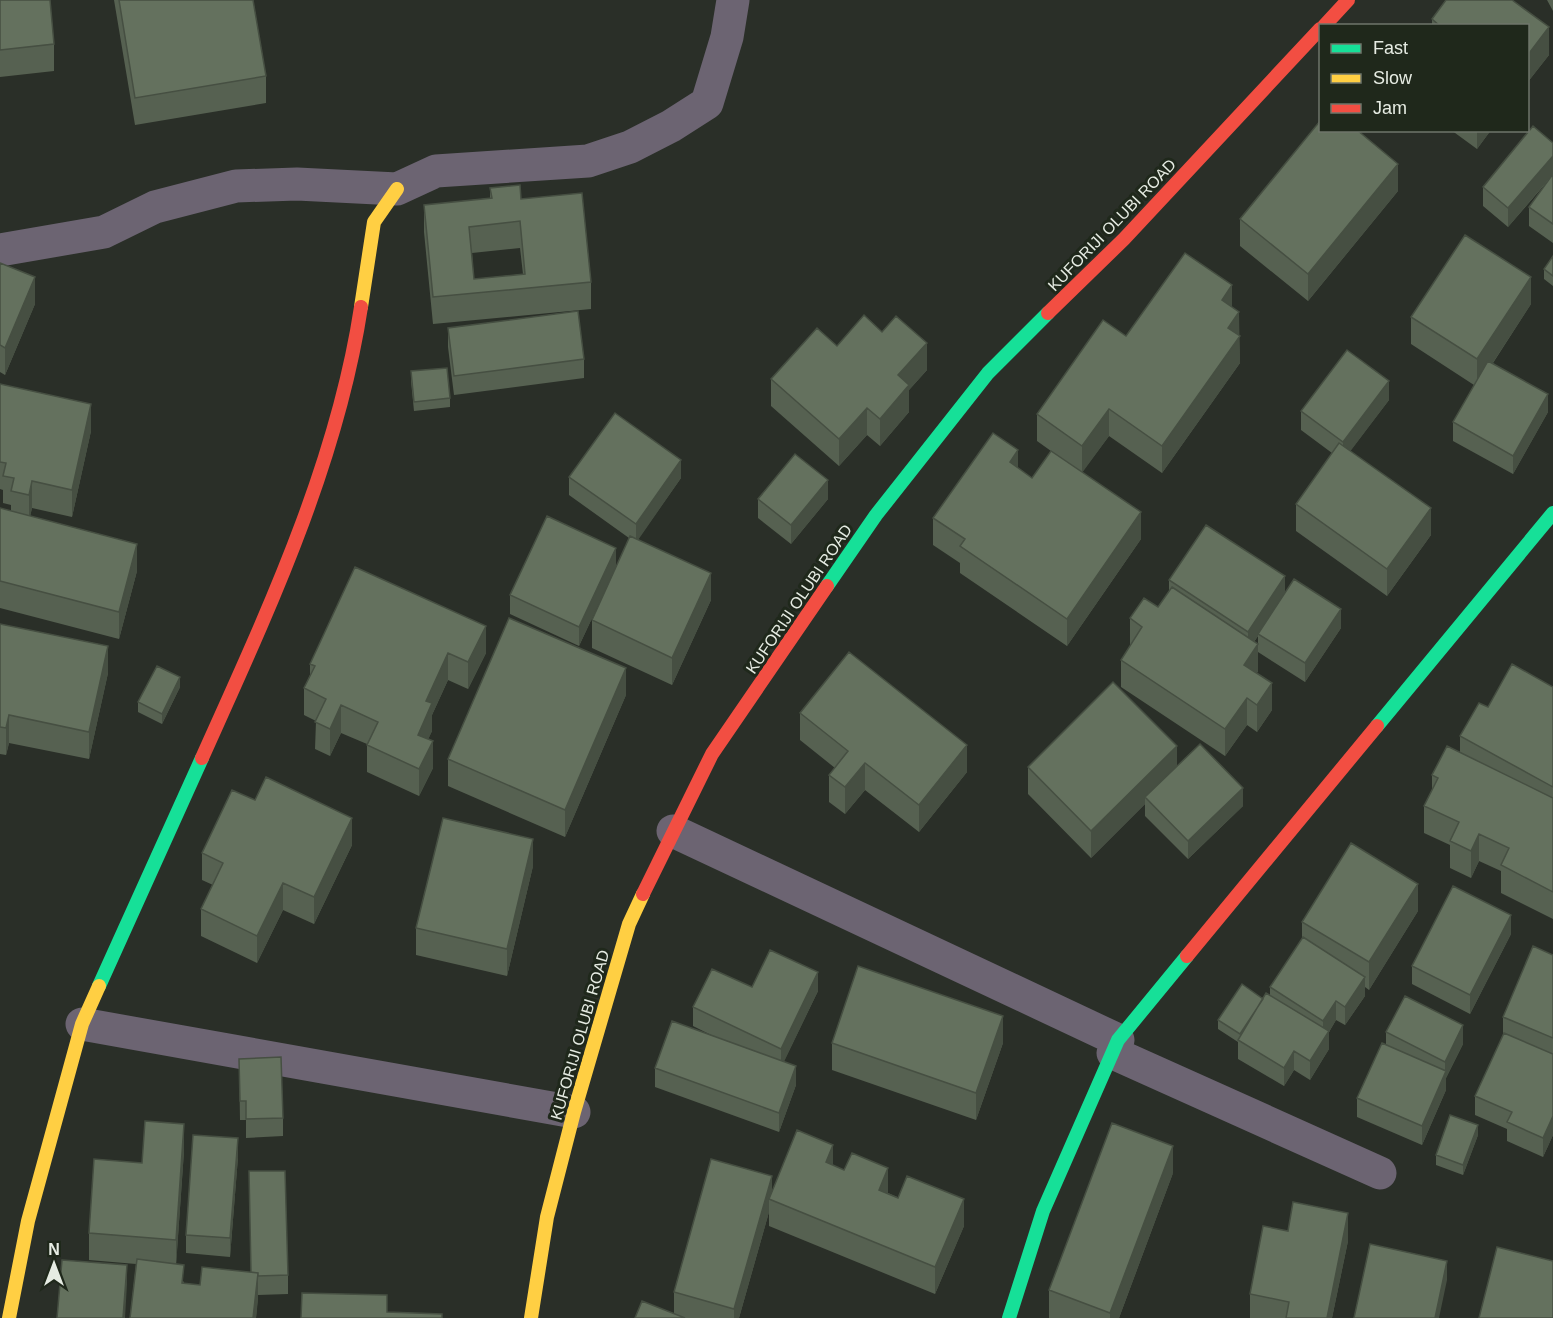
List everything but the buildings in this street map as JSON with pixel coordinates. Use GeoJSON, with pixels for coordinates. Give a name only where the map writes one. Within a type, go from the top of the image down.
{"type":"FeatureCollection","features":[{"type":"Feature","properties":{"kind":"street"},"geometry":{"type":"LineString","coordinates":[[0,250],[104,232],[155,207],[236,186],[297,184],[397,189],[436,171],[588,161],[630,147],[671,126],[706,103],[727,37],[732,0]]}},
{"type":"Feature","properties":{"kind":"street","name":"KUFORIJI OLUBI ROAD"},"geometry":{"type":"LineString","coordinates":[[1325,24],[1348,0]]}},
{"type":"Feature","properties":{"kind":"street","name":"KUFORIJI OLUBI ROAD"},"geometry":{"type":"LineString","coordinates":[[531,1318],[547,1217],[574,1112],[629,924],[712,754],[876,515],[981,382],[1124,239],[1319,30]]}},
{"type":"Feature","properties":{"kind":"street"},"geometry":{"type":"LineString","coordinates":[[9,1318],[28,1221],[82,1024],[250,652],[315,492],[354,354],[374,222],[397,189]]}},
{"type":"Feature","properties":{"kind":"street"},"geometry":{"type":"LineString","coordinates":[[1009,1318],[1044,1211],[1116,1046],[1553,513]]}},
{"type":"Feature","properties":{"kind":"street"},"geometry":{"type":"LineString","coordinates":[[673,831],[1380,1173]]}},
{"type":"Feature","properties":{"kind":"street"},"geometry":{"type":"LineString","coordinates":[[82,1024],[574,1112]]}},
{"type":"Feature","properties":{"kind":"traffic: fast"},"geometry":{"type":"LineString","coordinates":[[827,586],[876,515],[988,373],[1048,313]]}},
{"type":"Feature","properties":{"kind":"traffic: fast"},"geometry":{"type":"LineString","coordinates":[[1377,726],[1553,513]]}},
{"type":"Feature","properties":{"kind":"traffic: fast"},"geometry":{"type":"LineString","coordinates":[[99,986],[202,758]]}},
{"type":"Feature","properties":{"kind":"traffic: fast"},"geometry":{"type":"LineString","coordinates":[[1009,1318],[1043,1211],[1118,1040],[1187,956]]}},
{"type":"Feature","properties":{"kind":"traffic: slow"},"geometry":{"type":"LineString","coordinates":[[361,307],[374,222],[397,189]]}},
{"type":"Feature","properties":{"kind":"traffic: slow"},"geometry":{"type":"LineString","coordinates":[[531,1318],[547,1217],[574,1112],[629,924],[643,894]]}},
{"type":"Feature","properties":{"kind":"traffic: slow"},"geometry":{"type":"LineString","coordinates":[[9,1318],[28,1221],[82,1024],[99,986]]}},
{"type":"Feature","properties":{"kind":"traffic: jam"},"geometry":{"type":"LineString","coordinates":[[1326,24],[1348,0]]}},
{"type":"Feature","properties":{"kind":"traffic: jam"},"geometry":{"type":"LineString","coordinates":[[1048,313],[1124,239],[1319,30]]}},
{"type":"Feature","properties":{"kind":"traffic: jam"},"geometry":{"type":"LineString","coordinates":[[202,758],[275,593],[317,481],[350,366],[361,307]]}},
{"type":"Feature","properties":{"kind":"traffic: jam"},"geometry":{"type":"LineString","coordinates":[[643,894],[712,754],[827,586]]}},
{"type":"Feature","properties":{"kind":"traffic: jam"},"geometry":{"type":"LineString","coordinates":[[1187,956],[1377,726]]}}]}
